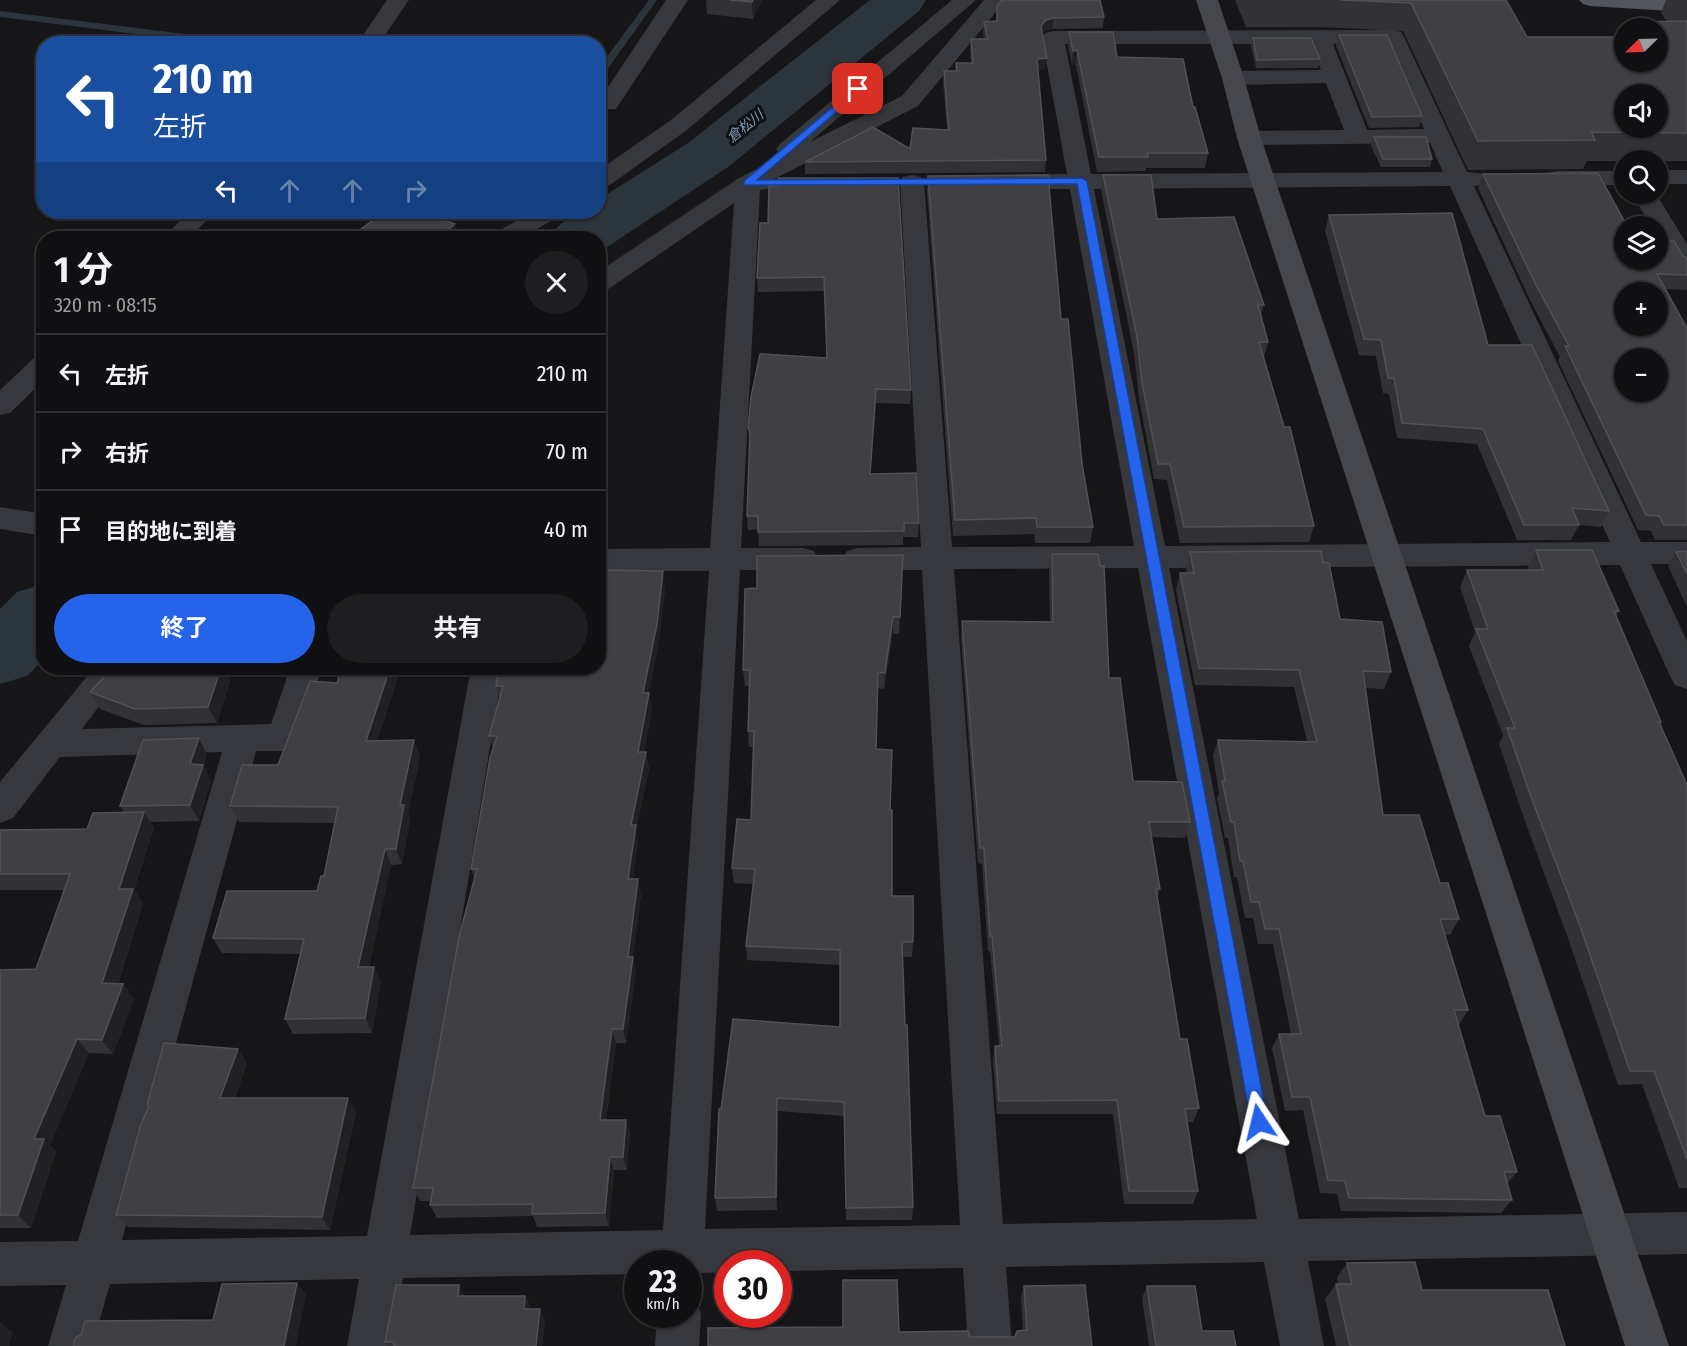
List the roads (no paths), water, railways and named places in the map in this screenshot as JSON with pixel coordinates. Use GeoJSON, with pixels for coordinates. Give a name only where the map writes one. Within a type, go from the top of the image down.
{"type":"FeatureCollection","features":[{"type":"Feature","properties":{"kind":"main road"},"geometry":{"type":"LineString","coordinates":[[1590,0],[1687,6]]}},
{"type":"Feature","properties":{"kind":"street"},"geometry":{"type":"LineString","coordinates":[[373,36],[398,0]]}},
{"type":"Feature","properties":{"kind":"street"},"geometry":{"type":"LineString","coordinates":[[606,104],[677,0]]}},
{"type":"Feature","properties":{"kind":"street"},"geometry":{"type":"LineString","coordinates":[[606,176],[679,125],[830,0]]}},
{"type":"Feature","properties":{"kind":"street"},"geometry":{"type":"LineString","coordinates":[[606,279],[748,183],[965,0]]}},
{"type":"Feature","properties":{"kind":"street"},"geometry":{"type":"LineString","coordinates":[[748,183],[910,101],[995,0]]}},
{"type":"Feature","properties":{"kind":"street"},"geometry":{"type":"LineString","coordinates":[[1207,0],[1233,78],[1249,138],[1647,1346]]}},
{"type":"Feature","properties":{"kind":"street"},"geometry":{"type":"LineString","coordinates":[[1318,36],[1358,137]]}},
{"type":"Feature","properties":{"kind":"street"},"geometry":{"type":"LineString","coordinates":[[1302,1346],[1053,38],[1393,37],[1687,676]]}},
{"type":"Feature","properties":{"kind":"street"},"geometry":{"type":"LineString","coordinates":[[1233,78],[1334,76]]}},
{"type":"Feature","properties":{"kind":"street"},"geometry":{"type":"LineString","coordinates":[[1249,138],[1438,136]]}},
{"type":"Feature","properties":{"kind":"street"},"geometry":{"type":"LineString","coordinates":[[1668,177],[1687,177]]}},
{"type":"Feature","properties":{"kind":"street"},"geometry":{"type":"LineString","coordinates":[[980,182],[1614,178]]}},
{"type":"Feature","properties":{"kind":"street"},"geometry":{"type":"LineString","coordinates":[[911,182],[990,1346]]}},
{"type":"Feature","properties":{"kind":"street"},"geometry":{"type":"LineString","coordinates":[[748,183],[795,183]]}},
{"type":"Feature","properties":{"kind":"street"},"geometry":{"type":"LineString","coordinates":[[682,1250],[748,183]]}},
{"type":"Feature","properties":{"kind":"street"},"geometry":{"type":"LineString","coordinates":[[1650,204],[1687,265]]}},
{"type":"Feature","properties":{"kind":"street"},"geometry":{"type":"LineString","coordinates":[[183,231],[195,219]]}},
{"type":"Feature","properties":{"kind":"street"},"geometry":{"type":"LineString","coordinates":[[516,231],[537,219]]}},
{"type":"Feature","properties":{"kind":"street"},"geometry":{"type":"LineString","coordinates":[[0,405],[36,371]]}},
{"type":"Feature","properties":{"kind":"street"},"geometry":{"type":"LineString","coordinates":[[606,560],[1687,553]]}},
{"type":"Feature","properties":{"kind":"street"},"geometry":{"type":"LineString","coordinates":[[0,808],[106,675]]}},
{"type":"Feature","properties":{"kind":"street"},"geometry":{"type":"LineString","coordinates":[[51,744],[284,737],[304,675]]}},
{"type":"Feature","properties":{"kind":"street"},"geometry":{"type":"LineString","coordinates":[[369,1346],[486,675]]}},
{"type":"Feature","properties":{"kind":"street"},"geometry":{"type":"LineString","coordinates":[[70,1346],[243,738]]}},
{"type":"Feature","properties":{"kind":"street"},"geometry":{"type":"LineString","coordinates":[[702,1256],[983,1245],[1687,1233]]}},
{"type":"Feature","properties":{"kind":"street"},"geometry":{"type":"LineString","coordinates":[[0,1263],[385,1256],[624,1257]]}},
{"type":"Feature","properties":{"kind":"street"},"geometry":{"type":"LineString","coordinates":[[677,1346],[678,1328]]}},
{"type":"Feature","properties":{"kind":"waterway"},"geometry":{"type":"LineString","coordinates":[[606,65],[653,0]]}},
{"type":"Feature","properties":{"kind":"waterway","name":"倉松川"},"geometry":{"type":"LineString","coordinates":[[591,231],[708,155],[901,0]]}},
{"type":"Feature","properties":{"kind":"waterway"},"geometry":{"type":"LineString","coordinates":[[0,14],[177,36]]}},
{"type":"Feature","properties":{"kind":"waterway","name":"倉松川"},"geometry":{"type":"LineString","coordinates":[[0,655],[36,620]]}}]}
